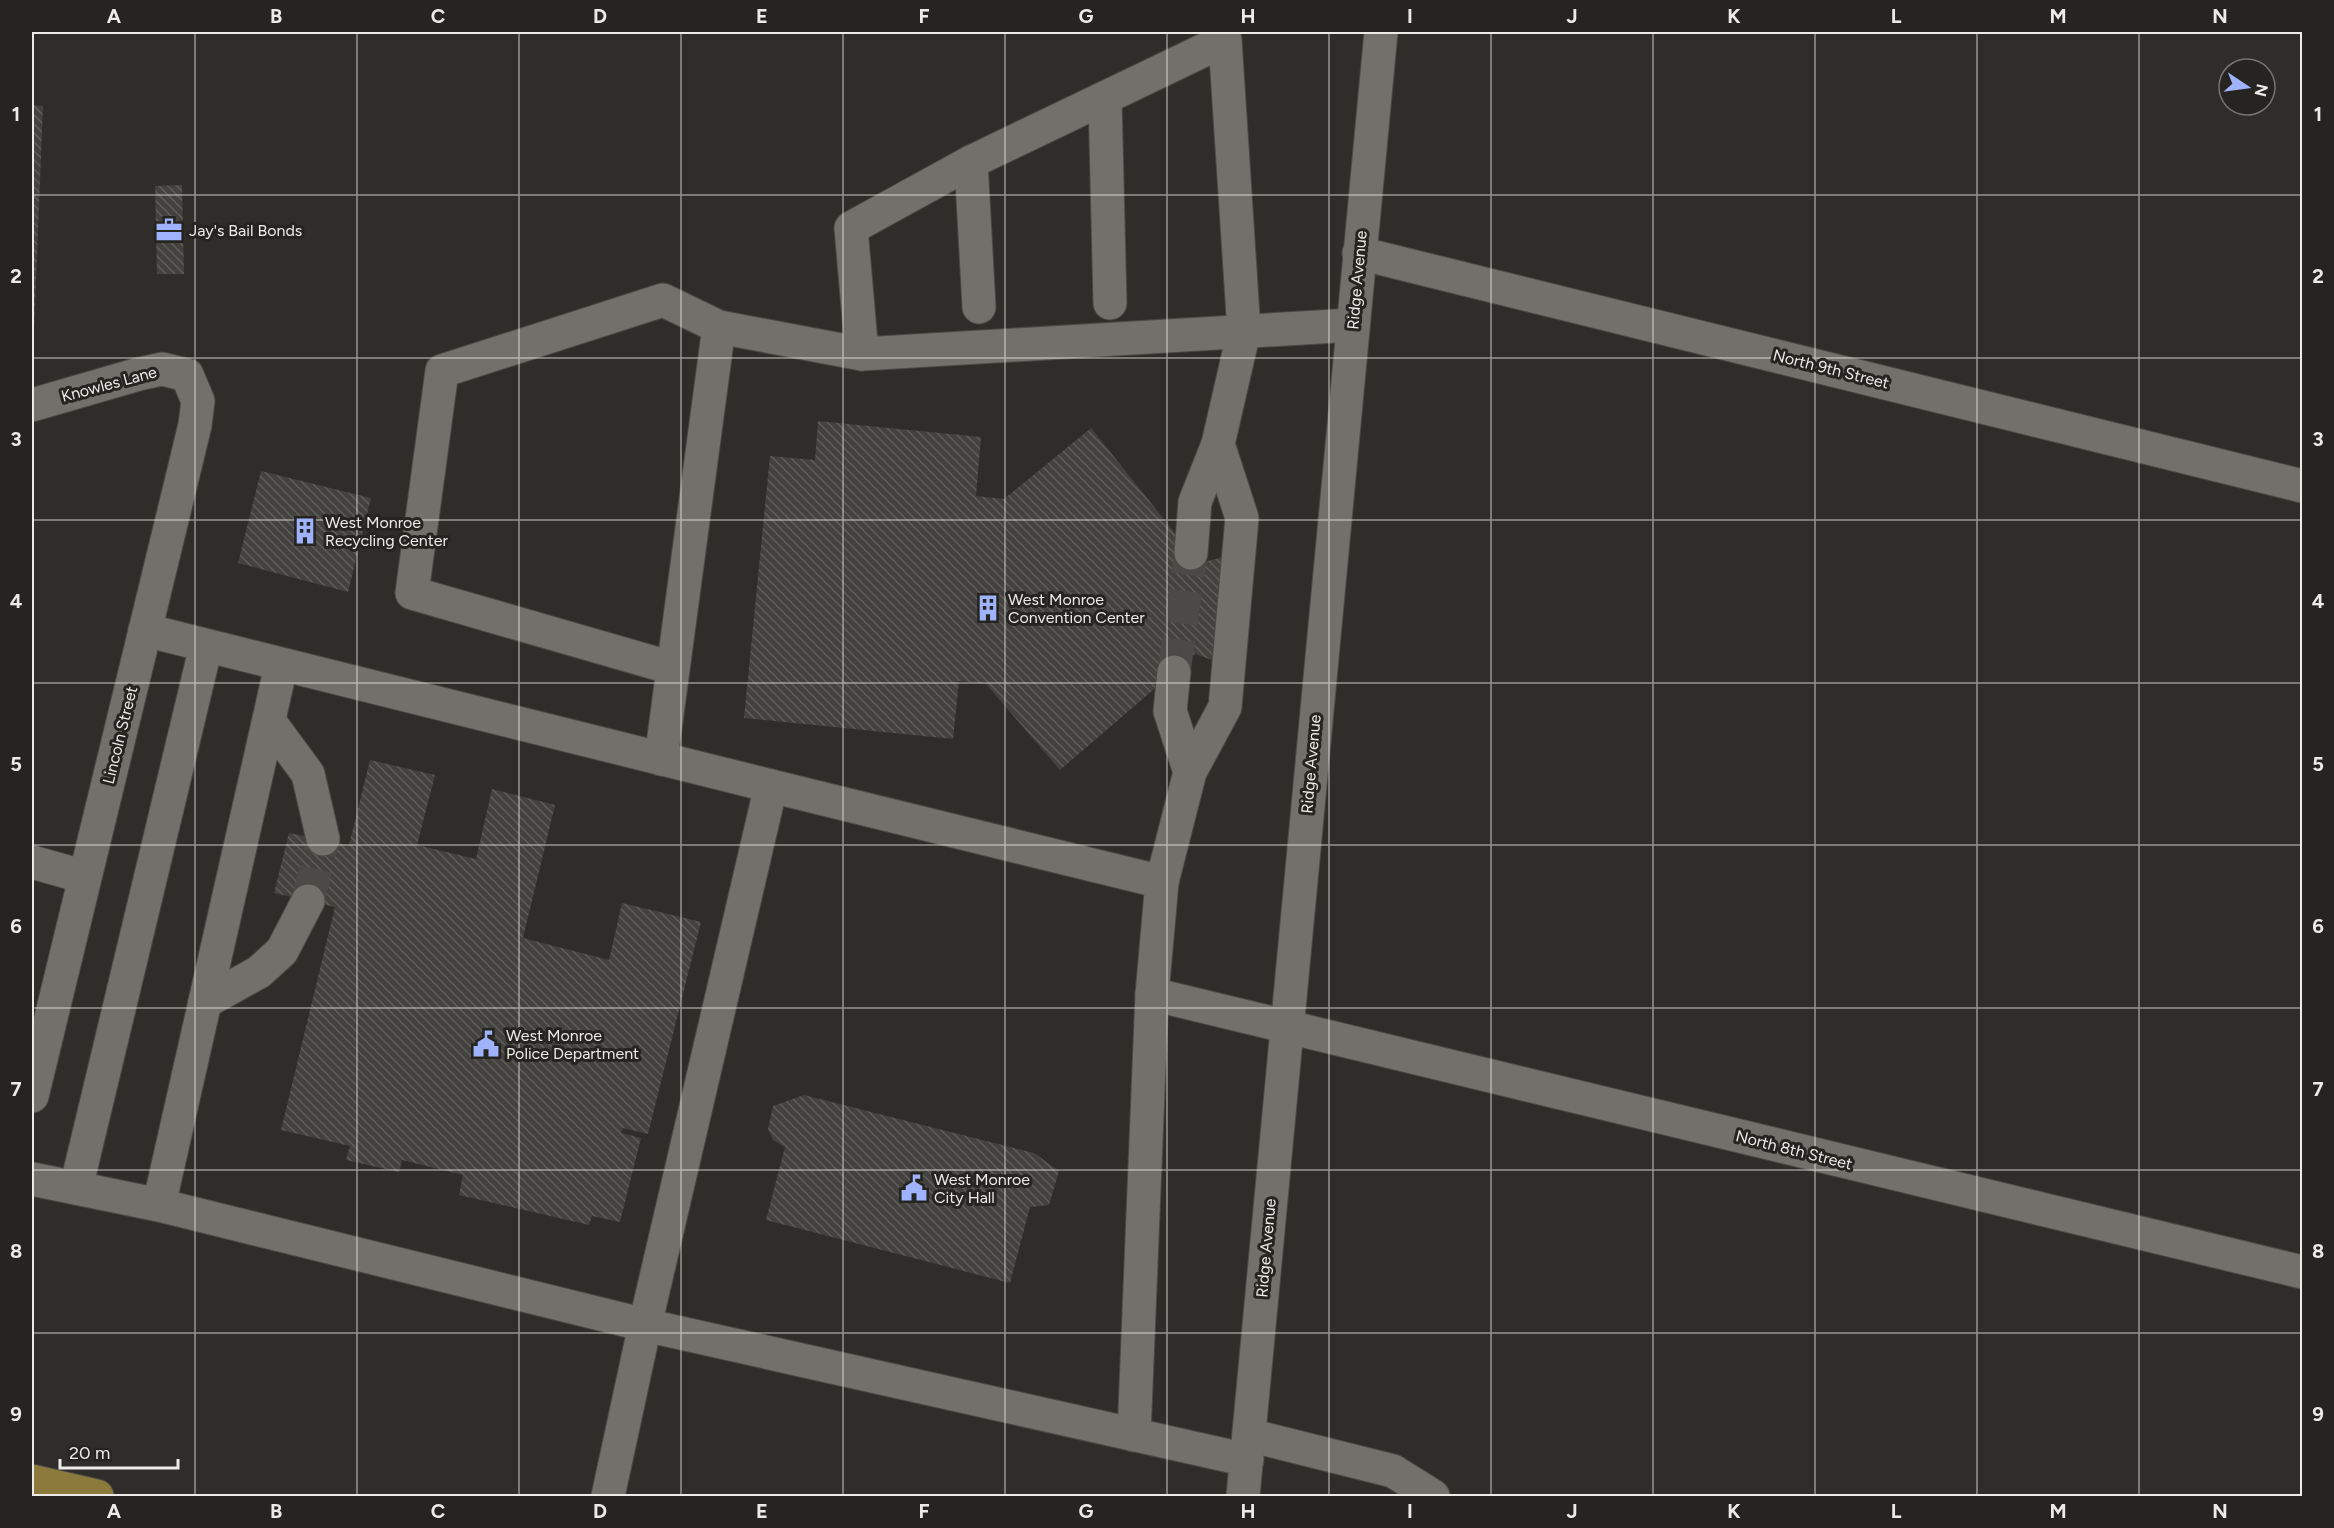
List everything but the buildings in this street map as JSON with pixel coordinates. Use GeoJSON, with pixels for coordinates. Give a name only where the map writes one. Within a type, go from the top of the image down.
{"type":"FeatureCollection","features":[{"type":"Feature","properties":{"kind":"main road"},"geometry":{"type":"LineString","coordinates":[[32,1481],[97,1497]]}},
{"type":"Feature","properties":{"kind":"street","name":"Ridge Avenue"},"geometry":{"type":"LineString","coordinates":[[1243,1497],[1381,32]]}},
{"type":"Feature","properties":{"kind":"street"},"geometry":{"type":"LineString","coordinates":[[862,354],[851,228],[971,162],[1225,40],[1244,332],[1218,444],[1195,502],[1191,553]]}},
{"type":"Feature","properties":{"kind":"street"},"geometry":{"type":"LineString","coordinates":[[1105,98],[1110,303]]}},
{"type":"Feature","properties":{"kind":"street"},"geometry":{"type":"LineString","coordinates":[[971,162],[979,307]]}},
{"type":"Feature","properties":{"kind":"street","name":"North 9th Street"},"geometry":{"type":"LineString","coordinates":[[1359,253],[2302,486]]}},
{"type":"Feature","properties":{"kind":"street"},"geometry":{"type":"LineString","coordinates":[[672,668],[411,593],[442,371],[663,300],[719,327],[862,354],[1353,325]]}},
{"type":"Feature","properties":{"kind":"street"},"geometry":{"type":"LineString","coordinates":[[661,759],[719,327]]}},
{"type":"Feature","properties":{"kind":"street","name":"Knowles Lane"},"geometry":{"type":"LineString","coordinates":[[32,405],[162,369],[188,375]]}},
{"type":"Feature","properties":{"kind":"street","name":"Lincoln Street"},"geometry":{"type":"LineString","coordinates":[[32,1096],[195,425],[198,401],[188,375]]}},
{"type":"Feature","properties":{"kind":"street"},"geometry":{"type":"LineString","coordinates":[[1134,1435],[1152,994],[1162,882],[1190,772],[1225,707],[1242,518],[1218,444]]}},
{"type":"Feature","properties":{"kind":"street"},"geometry":{"type":"LineString","coordinates":[[145,630],[281,666],[1162,882]]}},
{"type":"Feature","properties":{"kind":"street"},"geometry":{"type":"LineString","coordinates":[[76,1188],[206,646]]}},
{"type":"Feature","properties":{"kind":"street"},"geometry":{"type":"LineString","coordinates":[[159,1204],[281,666]]}},
{"type":"Feature","properties":{"kind":"street"},"geometry":{"type":"LineString","coordinates":[[1174,672],[1170,711],[1190,772]]}},
{"type":"Feature","properties":{"kind":"street"},"geometry":{"type":"LineString","coordinates":[[269,721],[308,774],[323,839]]}},
{"type":"Feature","properties":{"kind":"street"},"geometry":{"type":"LineString","coordinates":[[608,1497],[645,1325],[771,786]]}},
{"type":"Feature","properties":{"kind":"street"},"geometry":{"type":"LineString","coordinates":[[32,862],[85,877]]}},
{"type":"Feature","properties":{"kind":"street"},"geometry":{"type":"LineString","coordinates":[[205,1002],[259,972],[282,951],[308,901]]}},
{"type":"Feature","properties":{"kind":"street","name":"North 8th Street"},"geometry":{"type":"LineString","coordinates":[[1152,994],[2302,1272]]}},
{"type":"Feature","properties":{"kind":"street"},"geometry":{"type":"LineString","coordinates":[[32,1179],[159,1204],[645,1325],[1134,1435],[1248,1447],[1433,1497]]}},
{"type":"Feature","properties":{"kind":"tunnel"},"geometry":{"type":"LineString","coordinates":[[1174,672],[1191,553]]}},
{"type":"Feature","properties":{"kind":"tunnel"},"geometry":{"type":"LineString","coordinates":[[308,901],[323,839]]}},
{"type":"Feature","properties":{"kind":"place","name":"Jay's Bail Bonds"},"geometry":{"type":"Point","coordinates":[169,230]}},
{"type":"Feature","properties":{"kind":"place","name":"West Monroe Recycling Center"},"geometry":{"type":"Point","coordinates":[305,531]}},
{"type":"Feature","properties":{"kind":"place","name":"West Monroe Convention Center"},"geometry":{"type":"Point","coordinates":[988,608]}},
{"type":"Feature","properties":{"kind":"place","name":"West Monroe Police Department"},"geometry":{"type":"Point","coordinates":[486,1044]}},
{"type":"Feature","properties":{"kind":"place","name":"West Monroe City Hall"},"geometry":{"type":"Point","coordinates":[914,1188]}}]}
